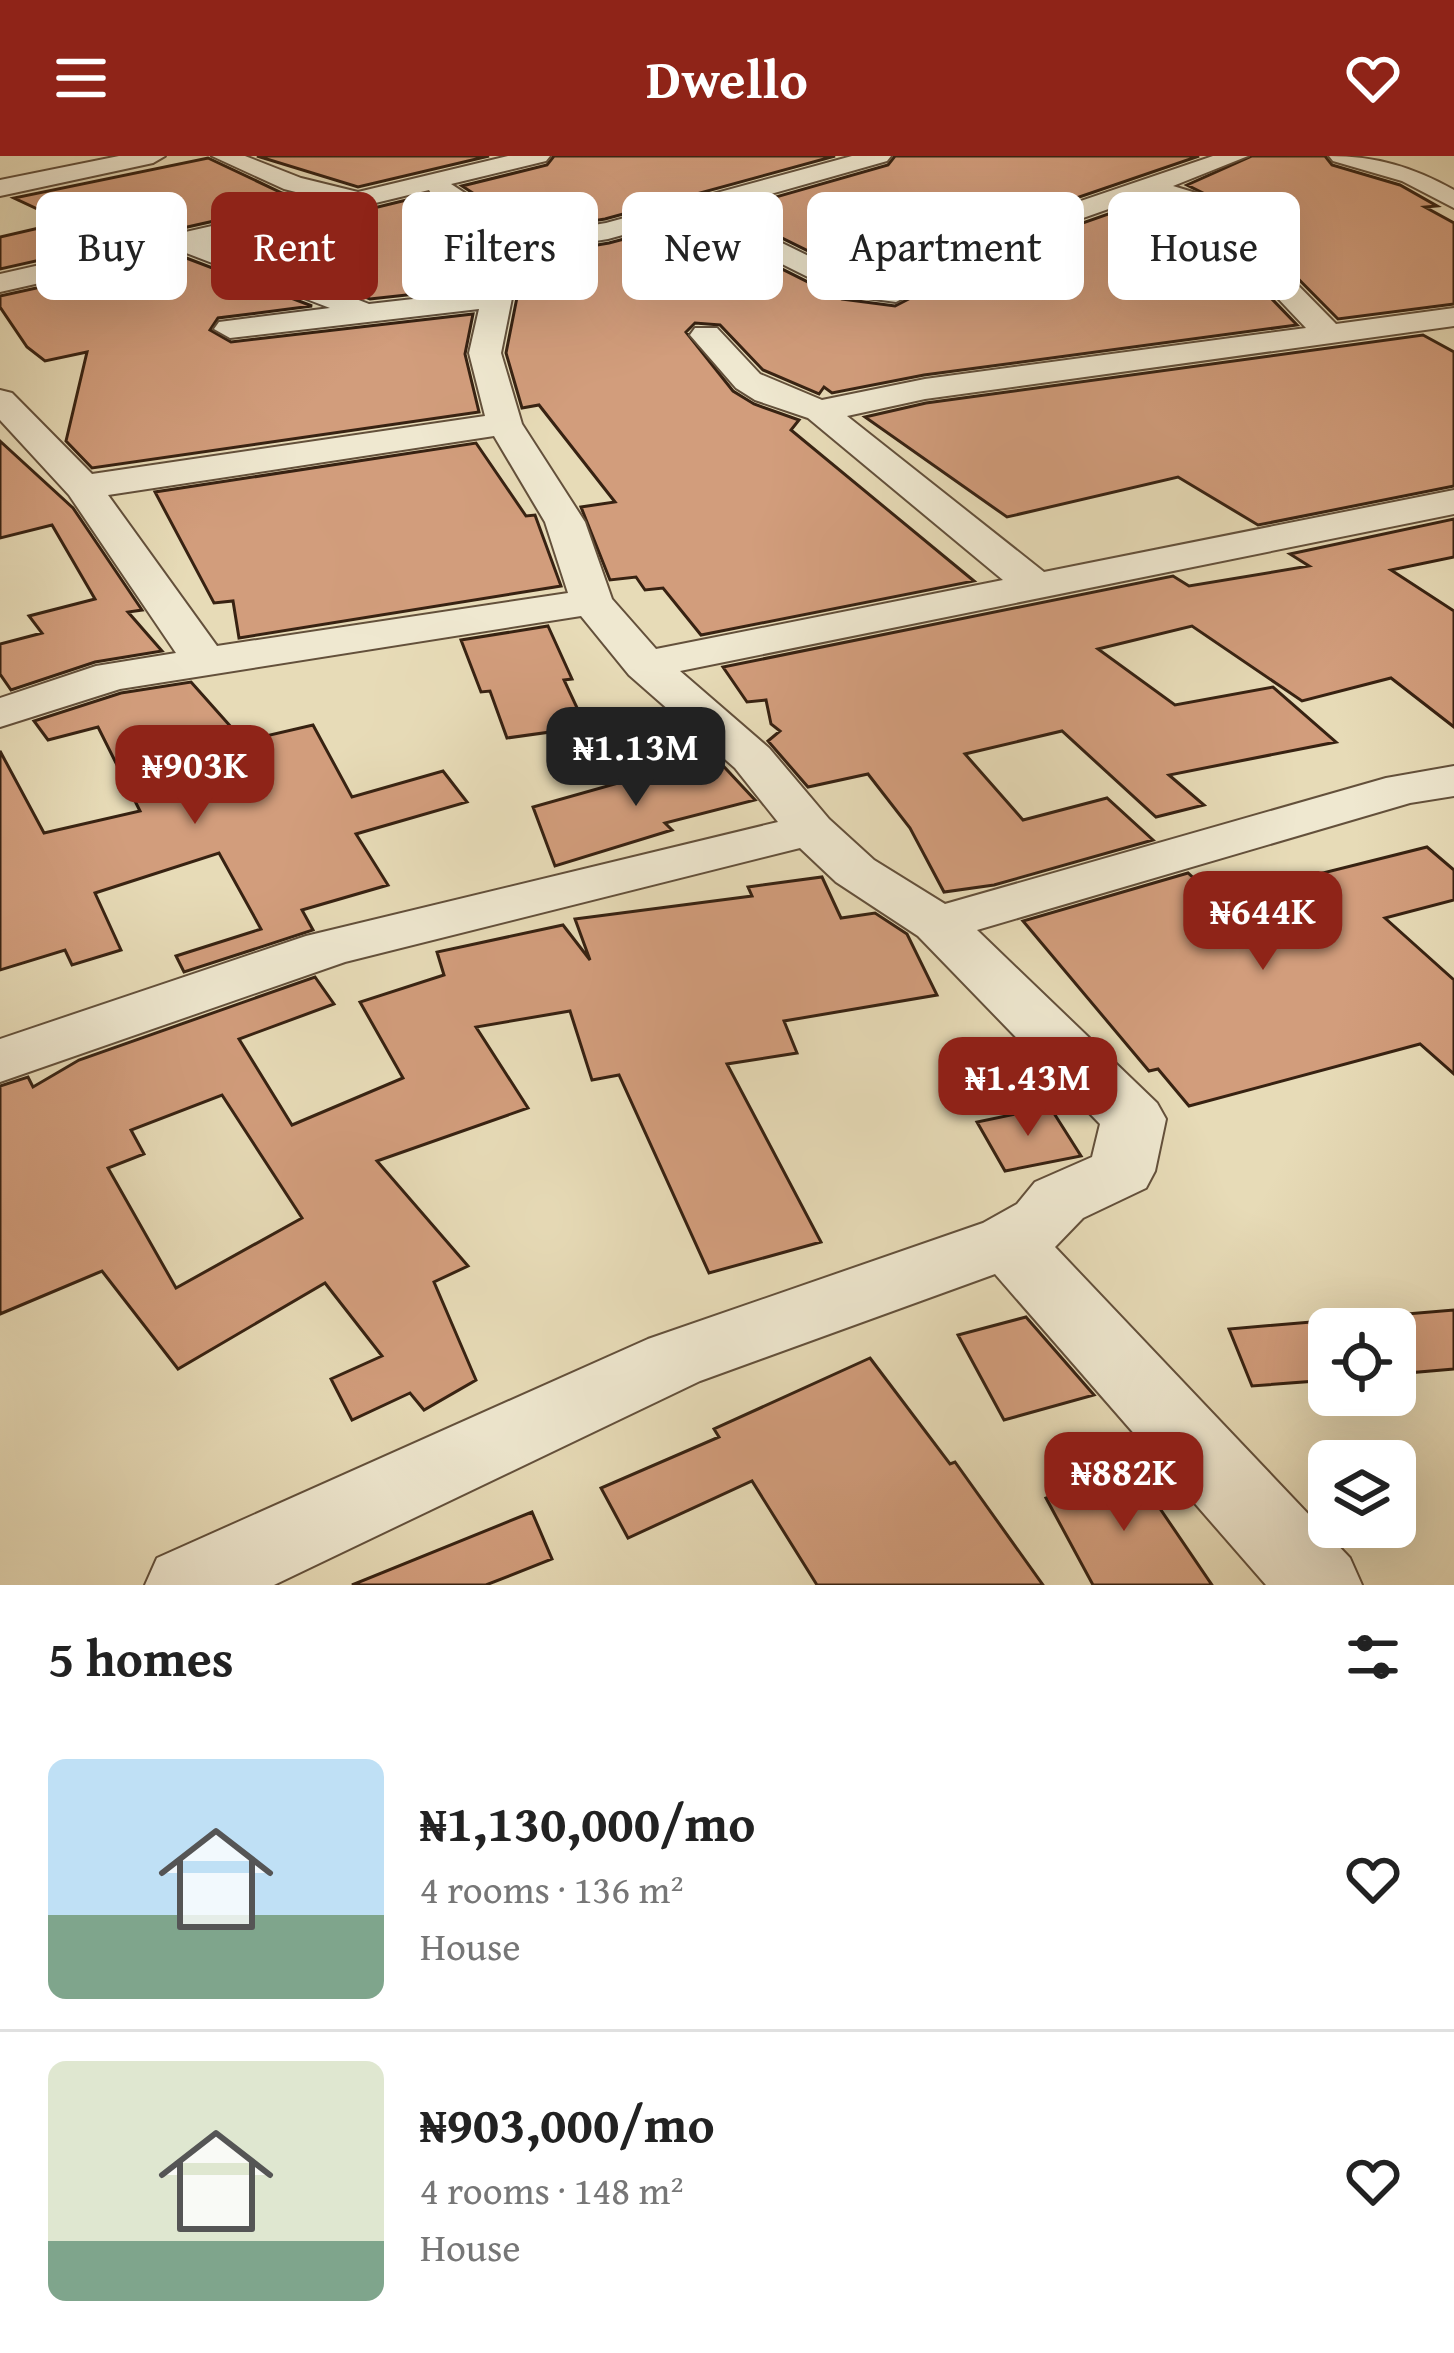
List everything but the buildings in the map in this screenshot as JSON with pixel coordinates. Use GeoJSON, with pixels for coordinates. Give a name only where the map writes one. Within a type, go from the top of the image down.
{"type":"FeatureCollection","features":[{"type":"Feature","properties":{"kind":"street"},"geometry":{"type":"LineString","coordinates":[[0,188],[153,156]]}},
{"type":"Feature","properties":{"kind":"street"},"geometry":{"type":"LineString","coordinates":[[224,156],[293,184],[327,192]]}},
{"type":"Feature","properties":{"kind":"street"},"geometry":{"type":"LineString","coordinates":[[378,194],[538,156]]}},
{"type":"Feature","properties":{"kind":"street"},"geometry":{"type":"LineString","coordinates":[[756,192],[879,156]]}},
{"type":"Feature","properties":{"kind":"street"},"geometry":{"type":"LineString","coordinates":[[783,254],[854,290],[896,293],[988,242],[1236,156]]}},
{"type":"Feature","properties":{"kind":"street"},"geometry":{"type":"LineString","coordinates":[[1341,156],[1411,176],[1454,200]]}},
{"type":"Feature","properties":{"kind":"street"},"geometry":{"type":"LineString","coordinates":[[1411,176],[1454,171]]}},
{"type":"Feature","properties":{"kind":"street"},"geometry":{"type":"LineString","coordinates":[[436,179],[442,192]]}},
{"type":"Feature","properties":{"kind":"street"},"geometry":{"type":"LineString","coordinates":[[1149,188],[1197,201],[1211,212],[1326,332]]}},
{"type":"Feature","properties":{"kind":"street"},"geometry":{"type":"LineString","coordinates":[[187,244],[371,313]]}},
{"type":"Feature","properties":{"kind":"street"},"geometry":{"type":"LineString","coordinates":[[0,283],[36,275]]}},
{"type":"Feature","properties":{"kind":"street"},"geometry":{"type":"LineString","coordinates":[[230,329],[371,313],[413,300]]}},
{"type":"Feature","properties":{"kind":"street"},"geometry":{"type":"LineString","coordinates":[[187,1585],[674,1360],[1008,1242],[1041,1222],[1059,1199],[1122,1171],[1134,1119],[938,924],[855,872],[812,830],[752,758],[645,665],[592,602],[565,522],[504,424],[484,353],[496,300]]}},
{"type":"Feature","properties":{"kind":"street"},"geometry":{"type":"LineString","coordinates":[[820,411],[925,389],[1454,317]]}},
{"type":"Feature","properties":{"kind":"street"},"geometry":{"type":"LineString","coordinates":[[706,335],[748,381],[767,393],[820,411],[1033,584]]}},
{"type":"Feature","properties":{"kind":"street"},"geometry":{"type":"LineString","coordinates":[[0,400],[83,487],[205,662]]}},
{"type":"Feature","properties":{"kind":"street"},"geometry":{"type":"LineString","coordinates":[[83,487],[504,424]]}},
{"type":"Feature","properties":{"kind":"street"},"geometry":{"type":"LineString","coordinates":[[645,665],[1454,502]]}},
{"type":"Feature","properties":{"kind":"street"},"geometry":{"type":"LineString","coordinates":[[0,713],[112,676],[592,602]]}},
{"type":"Feature","properties":{"kind":"street"},"geometry":{"type":"LineString","coordinates":[[938,924],[1429,785],[1454,823]]}},
{"type":"Feature","properties":{"kind":"street"},"geometry":{"type":"LineString","coordinates":[[0,1060],[326,949],[812,830]]}},
{"type":"Feature","properties":{"kind":"street"},"geometry":{"type":"LineString","coordinates":[[1008,1242],[1321,1585]]}}]}
